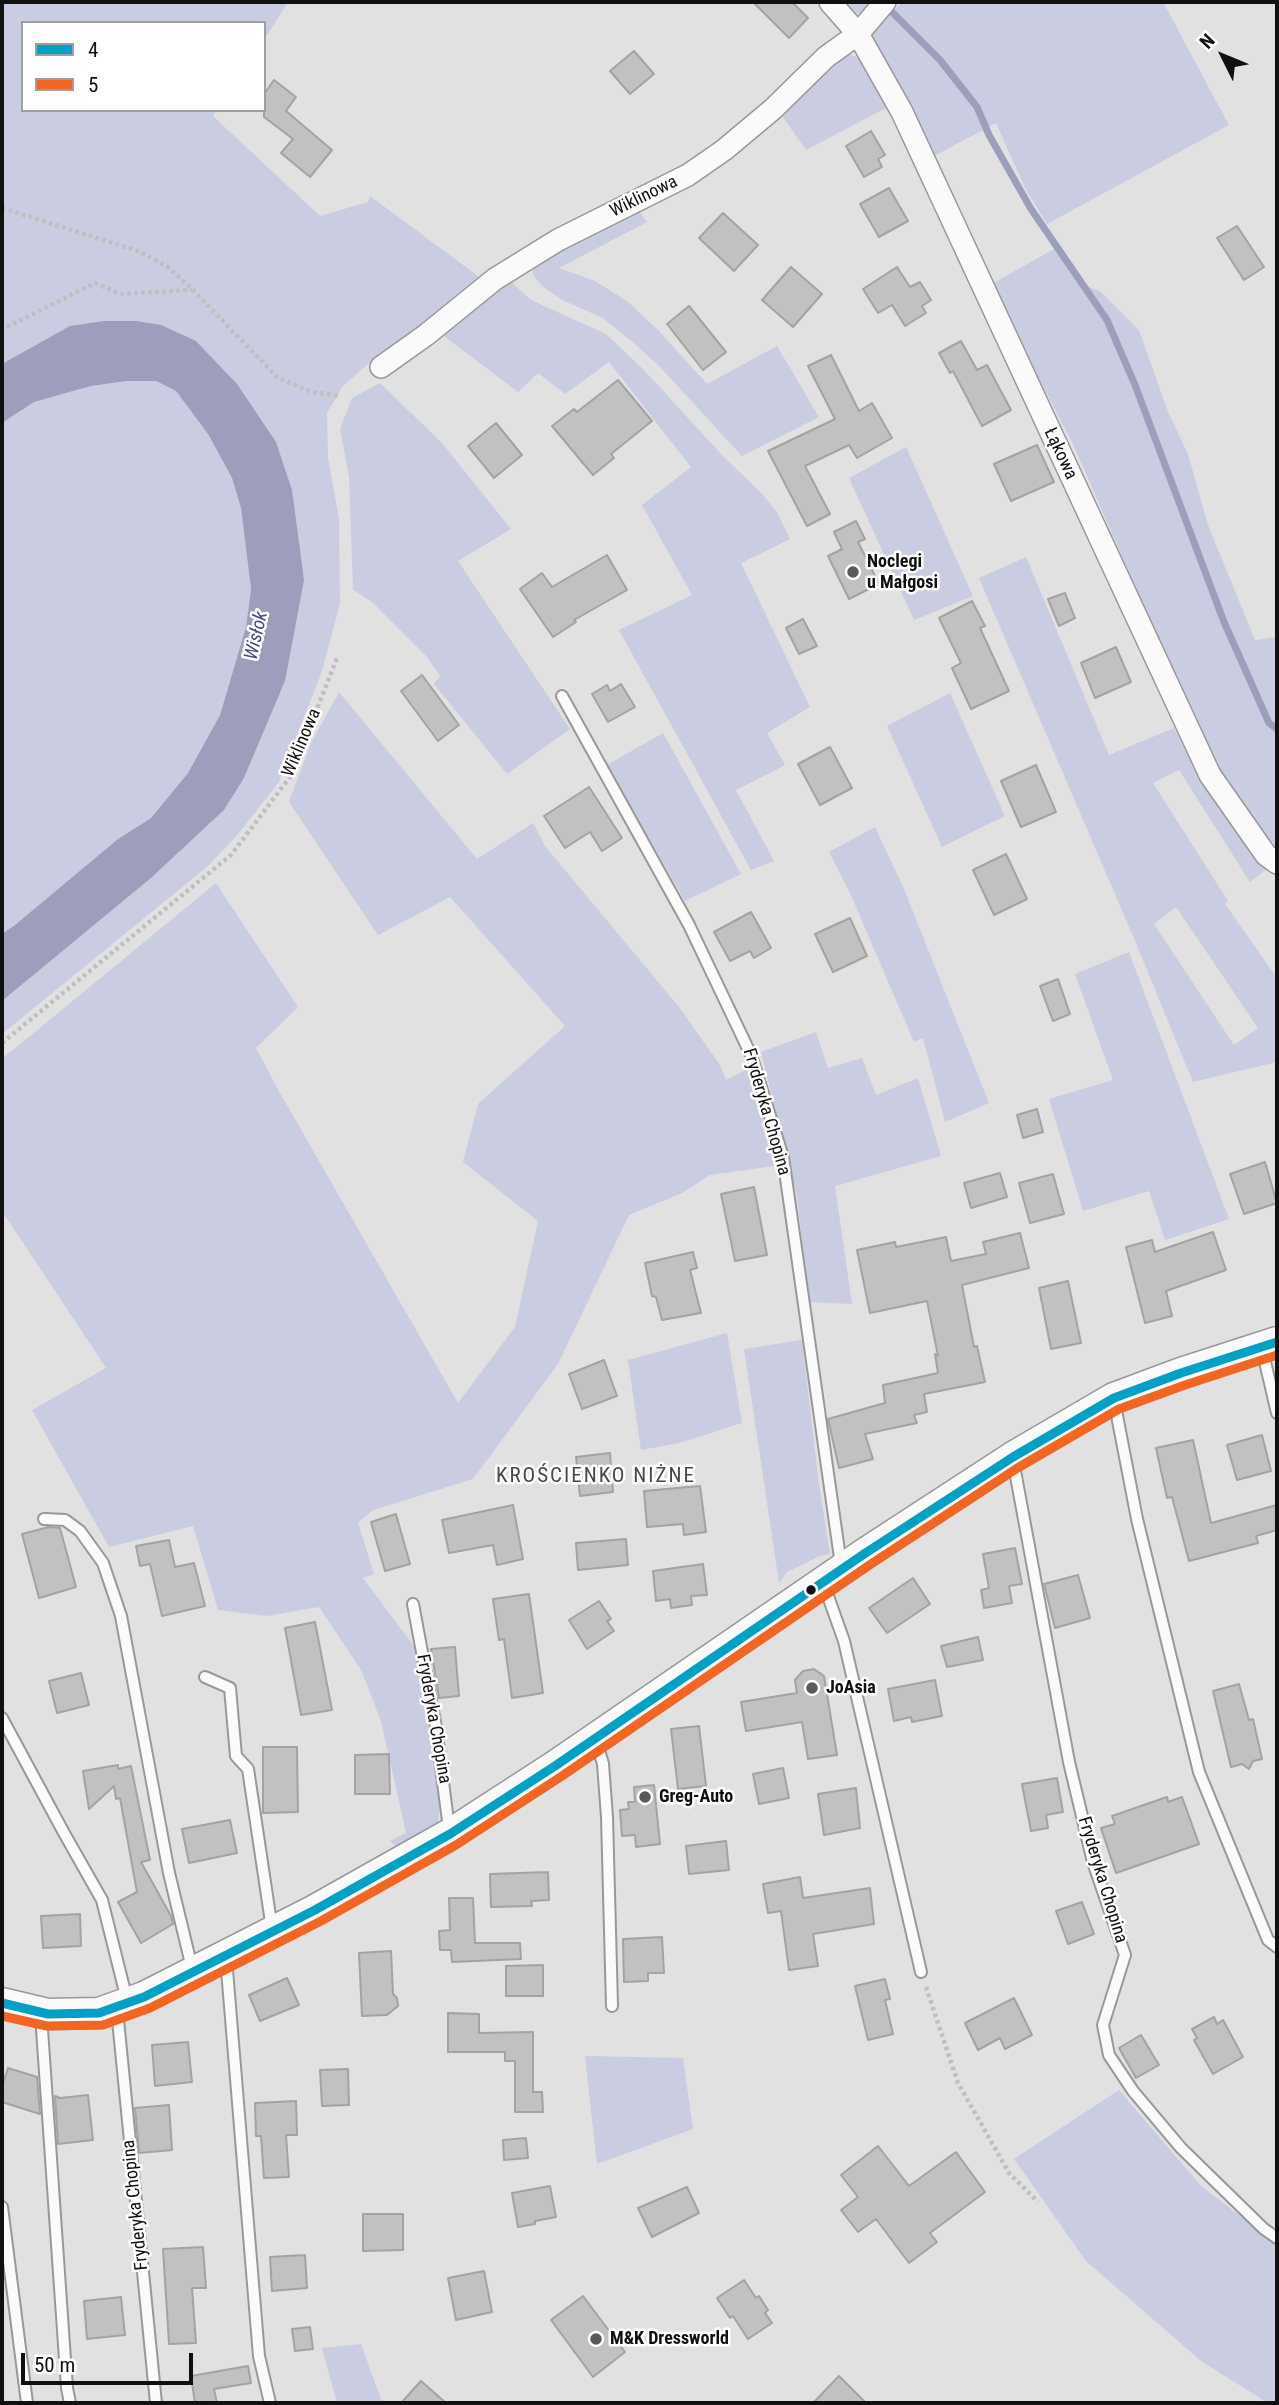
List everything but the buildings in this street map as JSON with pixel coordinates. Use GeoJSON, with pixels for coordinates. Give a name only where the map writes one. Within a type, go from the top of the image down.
{"type":"FeatureCollection","features":[{"type":"Feature","properties":{"kind":"street","name":"Łąkowa"},"geometry":{"type":"LineString","coordinates":[[830,2],[858,34],[908,125],[1210,775],[1266,855],[1277,863]]}},
{"type":"Feature","properties":{"kind":"street","name":"Wiklinowa"},"geometry":{"type":"LineString","coordinates":[[382,367],[495,279],[558,240],[688,175],[724,150],[773,109],[826,57],[858,34],[880,8]]}},
{"type":"Feature","properties":{"kind":"street"},"geometry":{"type":"LineString","coordinates":[[2,2003],[41,2012],[99,2013],[122,2005],[226,1956],[450,1834],[596,1739],[833,1576],[1013,1457],[1114,1398],[1270,1345]]}},
{"type":"Feature","properties":{"kind":"lane","name":"Fryderyka Chopina"},"geometry":{"type":"LineString","coordinates":[[562,696],[689,925],[751,1055],[783,1157],[833,1576],[844,1641],[921,1972]]}},
{"type":"Feature","properties":{"kind":"lane"},"geometry":{"type":"LineString","coordinates":[[1270,1345],[1277,1413]]}},
{"type":"Feature","properties":{"kind":"lane"},"geometry":{"type":"LineString","coordinates":[[1114,1398],[1138,1519],[1199,1772],[1227,1847],[1268,1940],[1277,1947]]}},
{"type":"Feature","properties":{"kind":"lane","name":"Fryderyka Chopina"},"geometry":{"type":"LineString","coordinates":[[1013,1457],[1069,1762],[1093,1863],[1125,1955],[1102,2025],[1109,2055],[1133,2091],[1181,2148],[1264,2229],[1277,2238]]}},
{"type":"Feature","properties":{"kind":"lane"},"geometry":{"type":"LineString","coordinates":[[44,1519],[65,1520],[80,1531],[103,1563],[121,1616],[169,1872],[192,1973]]}},
{"type":"Feature","properties":{"kind":"lane","name":"Fryderyka Chopina"},"geometry":{"type":"LineString","coordinates":[[413,1604],[446,1789],[450,1834]]}},
{"type":"Feature","properties":{"kind":"lane"},"geometry":{"type":"LineString","coordinates":[[205,1677],[230,1688],[236,1756],[248,1769],[272,1932]]}},
{"type":"Feature","properties":{"kind":"lane","name":"Fryderyka Chopina"},"geometry":{"type":"LineString","coordinates":[[2,1718],[102,1900],[122,2005],[156,2403]]}},
{"type":"Feature","properties":{"kind":"lane"},"geometry":{"type":"LineString","coordinates":[[596,1739],[603,1764],[607,1817],[612,2006]]}},
{"type":"Feature","properties":{"kind":"lane"},"geometry":{"type":"LineString","coordinates":[[226,1956],[259,2356],[270,2403]]}},
{"type":"Feature","properties":{"kind":"lane"},"geometry":{"type":"LineString","coordinates":[[41,2012],[70,2403]]}},
{"type":"Feature","properties":{"kind":"lane"},"geometry":{"type":"LineString","coordinates":[[2,2207],[27,2403]]}},
{"type":"Feature","properties":{"kind":"path"},"geometry":{"type":"LineString","coordinates":[[2,208],[138,251],[168,267],[278,378],[312,392],[340,396]]}},
{"type":"Feature","properties":{"kind":"path"},"geometry":{"type":"LineString","coordinates":[[8,327],[96,283],[120,295],[192,289]]}},
{"type":"Feature","properties":{"kind":"path","name":"Wiklinowa"},"geometry":{"type":"LineString","coordinates":[[2,1043],[231,855],[290,777],[337,658]]}},
{"type":"Feature","properties":{"kind":"path"},"geometry":{"type":"LineString","coordinates":[[921,1972],[958,2083],[1009,2173],[1038,2203]]}},
{"type":"Feature","properties":{"kind":"shaded area"},"geometry":{"type":"Polygon","coordinates":[[[2,2],[288,2],[266,37],[266,21],[21,21],[21,112],[216,112],[213,116],[320,216],[368,202],[370,196],[482,279],[410,336],[371,361],[343,386],[327,413],[328,458],[339,519],[340,603],[322,671],[279,782],[239,833],[208,866],[2,1034],[2,1001],[151,878],[224,810],[244,778],[285,681],[237,384],[19,356],[2,364],[2,2]]]}},
{"type":"Feature","properties":{"kind":"shaded area"},"geometry":{"type":"Polygon","coordinates":[[[837,2],[873,2],[856,16],[846,12],[837,2]]]}},
{"type":"Feature","properties":{"kind":"shaded area"},"geometry":{"type":"Polygon","coordinates":[[[903,2],[1163,2],[1229,125],[1047,224],[1025,188],[996,123],[934,156],[871,39],[872,29],[903,2]]]}},
{"type":"Feature","properties":{"kind":"shaded area"},"geometry":{"type":"Polygon","coordinates":[[[852,55],[860,59],[886,108],[806,150],[780,113],[840,56],[852,55]]]}},
{"type":"Feature","properties":{"kind":"shaded area"},"geometry":{"type":"Polygon","coordinates":[[[638,209],[647,222],[559,268],[595,281],[628,302],[659,331],[707,384],[777,346],[819,417],[742,456],[660,367],[635,344],[603,318],[562,300],[542,286],[533,275],[532,266],[638,209]]]}},
{"type":"Feature","properties":{"kind":"shaded area"},"geometry":{"type":"Polygon","coordinates":[[[1061,245],[1076,281],[1101,292],[1139,330],[1168,412],[1188,454],[1208,525],[1255,640],[1277,637],[1277,847],[1232,798],[1205,747],[1073,444],[990,285],[1061,245]]]}},
{"type":"Feature","properties":{"kind":"shaded area"},"geometry":{"type":"Polygon","coordinates":[[[507,278],[531,300],[606,334],[763,495],[777,512],[790,539],[741,563],[810,707],[767,733],[785,765],[736,790],[774,861],[751,870],[619,630],[692,595],[642,505],[691,467],[609,362],[565,394],[538,373],[518,392],[440,333],[507,278]]]}},
{"type":"Feature","properties":{"kind":"shaded area"},"geometry":{"type":"Polygon","coordinates":[[[127,381],[156,381],[176,391],[208,434],[232,478],[241,508],[251,589],[246,627],[220,715],[188,773],[151,818],[118,839],[2,934],[2,423],[34,402],[91,386],[127,381]]]}},
{"type":"Feature","properties":{"kind":"shaded area"},"geometry":{"type":"Polygon","coordinates":[[[380,383],[442,443],[511,529],[458,561],[570,729],[507,774],[434,684],[440,676],[426,656],[372,602],[353,590],[349,477],[340,429],[352,398],[380,383]]]}},
{"type":"Feature","properties":{"kind":"shaded area"},"geometry":{"type":"Polygon","coordinates":[[[906,447],[973,596],[914,620],[849,478],[906,447]]]}},
{"type":"Feature","properties":{"kind":"shaded area"},"geometry":{"type":"Polygon","coordinates":[[[1026,557],[1109,755],[1174,728],[1206,790],[1268,868],[1250,882],[1179,770],[1153,783],[1228,901],[1225,904],[1277,978],[1277,1062],[1193,1082],[979,578],[1026,557]],[[1176,907],[1154,924],[1234,1045],[1258,1028],[1176,907]]]}},
{"type":"Feature","properties":{"kind":"shaded area"},"geometry":{"type":"Polygon","coordinates":[[[339,692],[477,859],[533,823],[545,846],[679,1007],[720,1065],[726,1080],[749,1068],[762,1107],[775,1166],[710,1175],[682,1193],[629,1215],[558,1364],[473,1479],[373,1510],[358,1523],[374,1574],[363,1578],[416,1649],[427,1704],[440,1801],[438,1822],[396,1846],[390,1841],[406,1833],[381,1721],[361,1670],[319,1607],[267,1616],[218,1610],[193,1526],[109,1547],[32,1410],[106,1368],[2,1211],[2,1059],[216,883],[298,1007],[256,1048],[458,1403],[515,1327],[538,1221],[463,1162],[478,1104],[565,1026],[450,897],[378,935],[289,802],[311,743],[339,692]]]}},
{"type":"Feature","properties":{"kind":"shaded area"},"geometry":{"type":"Polygon","coordinates":[[[950,693],[1005,816],[942,847],[887,726],[950,693]]]}},
{"type":"Feature","properties":{"kind":"shaded area"},"geometry":{"type":"Polygon","coordinates":[[[663,733],[741,874],[685,901],[607,765],[663,733]]]}},
{"type":"Feature","properties":{"kind":"shaded area"},"geometry":{"type":"Polygon","coordinates":[[[875,827],[904,889],[989,1103],[945,1122],[923,1038],[914,1042],[850,893],[829,852],[875,827]]]}},
{"type":"Feature","properties":{"kind":"shaded area"},"geometry":{"type":"Polygon","coordinates":[[[1129,952],[1229,1219],[1165,1240],[1149,1191],[1083,1211],[1049,1099],[1113,1080],[1075,974],[1129,952]]]}},
{"type":"Feature","properties":{"kind":"shaded area"},"geometry":{"type":"Polygon","coordinates":[[[816,1032],[828,1068],[862,1058],[876,1095],[918,1078],[941,1156],[835,1186],[852,1304],[809,1302],[797,1197],[761,1052],[816,1032]]]}},
{"type":"Feature","properties":{"kind":"shaded area"},"geometry":{"type":"Polygon","coordinates":[[[727,1333],[742,1423],[679,1443],[641,1450],[628,1360],[727,1333]]]}},
{"type":"Feature","properties":{"kind":"shaded area"},"geometry":{"type":"Polygon","coordinates":[[[802,1340],[830,1554],[787,1572],[779,1583],[744,1349],[802,1340]]]}},
{"type":"Feature","properties":{"kind":"shaded area"},"geometry":{"type":"Polygon","coordinates":[[[585,2056],[683,2058],[693,2129],[597,2164],[585,2056]]]}},
{"type":"Feature","properties":{"kind":"shaded area"},"geometry":{"type":"Polygon","coordinates":[[[1119,2090],[1201,2186],[1277,2244],[1277,2403],[1268,2403],[1201,2361],[1086,2261],[1014,2159],[1119,2090]]]}},
{"type":"Feature","properties":{"kind":"shaded area"},"geometry":{"type":"Polygon","coordinates":[[[361,2344],[381,2399],[386,2403],[337,2403],[322,2348],[361,2344]]]}},
{"type":"Feature","properties":{"kind":"water","name":"Wisłok"},"geometry":{"type":"Polygon","coordinates":[[[104,321],[136,321],[161,325],[196,341],[237,384],[276,442],[292,490],[304,580],[285,681],[244,778],[224,810],[151,878],[2,1001],[2,934],[118,839],[151,818],[188,773],[220,715],[246,627],[251,589],[241,508],[232,478],[208,434],[176,391],[156,381],[127,381],[91,386],[34,402],[2,423],[2,364],[70,326],[104,321]]]}},
{"type":"Feature","properties":{"kind":"waterway"},"geometry":{"type":"LineString","coordinates":[[885,5],[940,60],[977,107],[989,135],[1031,209],[1107,320],[1135,385],[1224,622],[1269,723],[1277,729]]}},
{"type":"Feature","properties":{"kind":"transit line","name":"4"},"geometry":{"type":"LineString","coordinates":[[2,2003],[48,2014],[99,2013],[144,1997],[315,1910],[450,1834],[555,1766],[864,1554],[1013,1457],[1114,1398],[1277,1342]]}},
{"type":"Feature","properties":{"kind":"transit line","name":"5"},"geometry":{"type":"LineString","coordinates":[[2,2016],[47,2026],[103,2025],[150,2008],[321,1921],[456,1845],[1019,1467],[1119,1409],[1277,1355]]}},
{"type":"Feature","properties":{"kind":"place","name":"Noclegi u Małgosi"},"geometry":{"type":"Point","coordinates":[853,572]}},
{"type":"Feature","properties":{"kind":"place","name":"JoAsia"},"geometry":{"type":"Point","coordinates":[812,1688]}},
{"type":"Feature","properties":{"kind":"place","name":"Greg-Auto"},"geometry":{"type":"Point","coordinates":[645,1797]}},
{"type":"Feature","properties":{"kind":"place","name":"M&K Dressworld"},"geometry":{"type":"Point","coordinates":[596,2339]}},
{"type":"Feature","properties":{"kind":"district","name":"KROŚCIENKO NIŻNE"},"geometry":{"type":"Point","coordinates":[596,1477]}}]}
